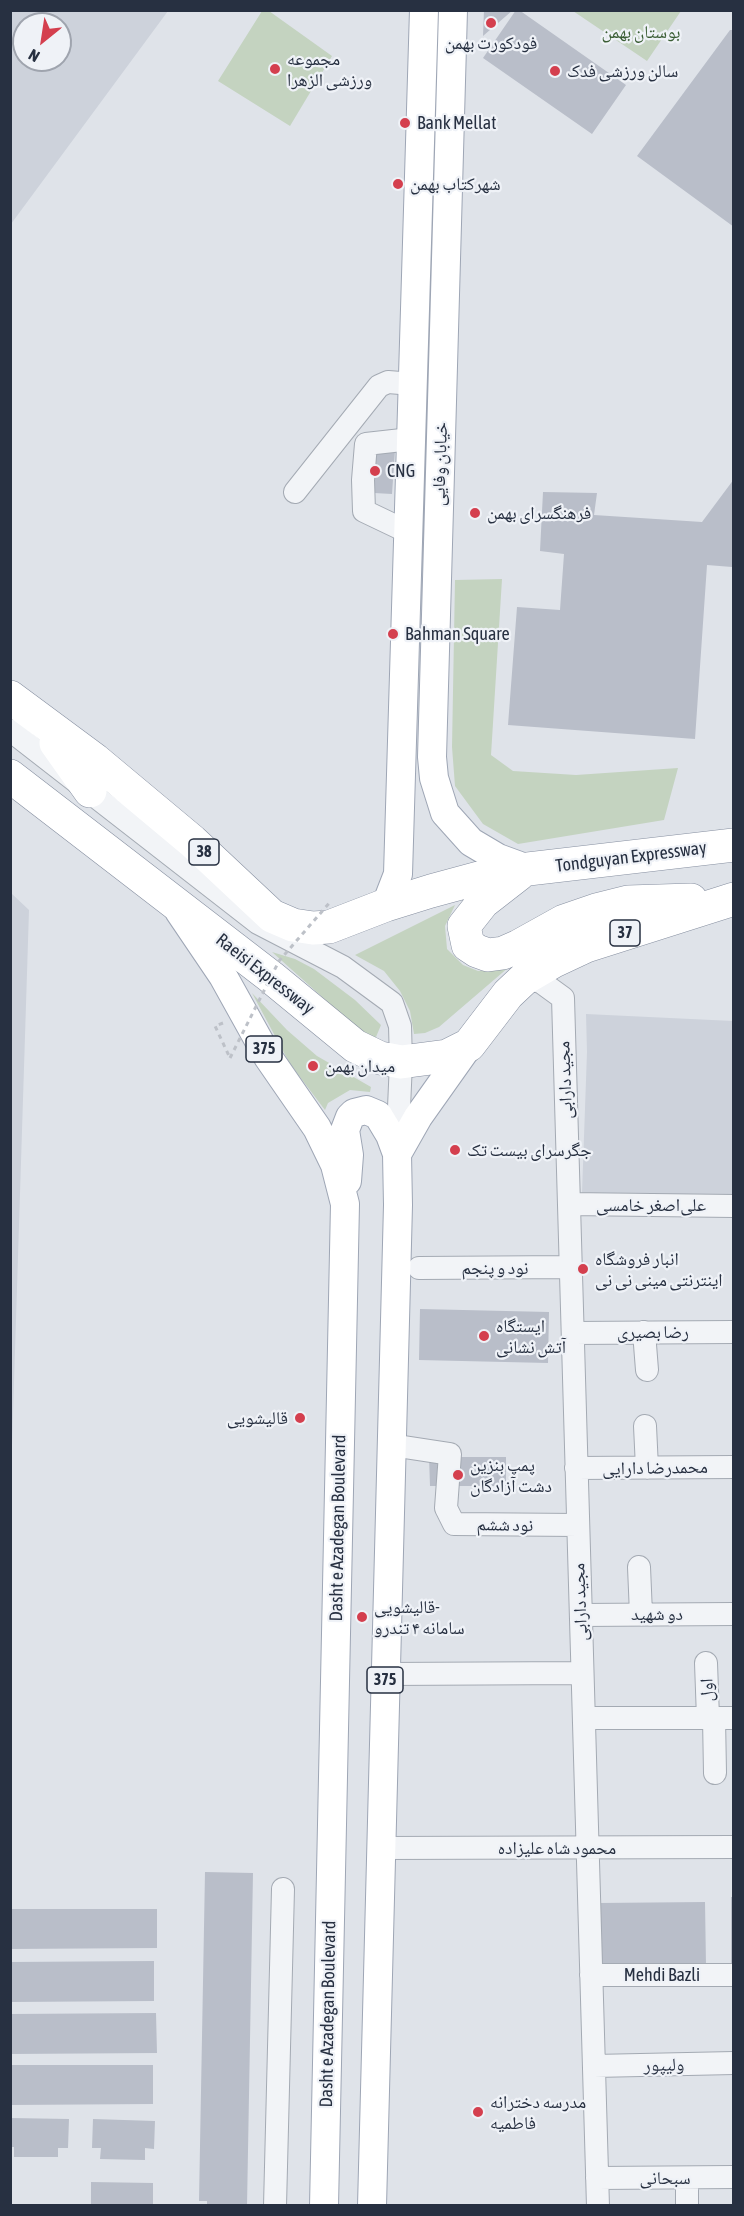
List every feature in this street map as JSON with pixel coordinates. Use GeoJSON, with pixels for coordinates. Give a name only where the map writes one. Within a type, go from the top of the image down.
{"type":"FeatureCollection","features":[{"type":"Feature","properties":{"kind":"highway","name":"38"},"geometry":{"type":"LineString","coordinates":[[10,697],[24,724],[95,760],[192,841],[272,916],[293,925],[313,928],[329,927],[386,905],[469,881],[528,868]]}},
{"type":"Feature","properties":{"kind":"highway"},"geometry":{"type":"LineString","coordinates":[[24,724],[90,790]]}},
{"type":"Feature","properties":{"kind":"highway","name":"Raeisi Expressway"},"geometry":{"type":"LineString","coordinates":[[10,776],[355,1046],[380,1058],[401,1062],[447,1056],[469,1045],[508,994],[525,978]]}},
{"type":"Feature","properties":{"kind":"highway","name":"Tondguyan Expressway"},"geometry":{"type":"LineString","coordinates":[[528,868],[734,845]]}},
{"type":"Feature","properties":{"kind":"highway"},"geometry":{"type":"LineString","coordinates":[[528,868],[505,883],[483,902],[464,926],[468,945],[488,955],[503,952],[519,946],[564,921],[628,902],[728,902]]}},
{"type":"Feature","properties":{"kind":"highway","name":"37"},"geometry":{"type":"LineString","coordinates":[[525,978],[586,946],[728,902]]}},
{"type":"Feature","properties":{"kind":"main road","name":"خیابان وفایی"},"geometry":{"type":"LineString","coordinates":[[386,905],[398,874],[424,10]]}},
{"type":"Feature","properties":{"kind":"main road","name":"خیابان وفایی"},"geometry":{"type":"LineString","coordinates":[[453,10],[432,757],[434,778],[445,813],[471,842],[498,858],[528,868]]}},
{"type":"Feature","properties":{"kind":"main road","name":"Dasht e Azadegan Boulevard"},"geometry":{"type":"LineString","coordinates":[[171,900],[223,976],[268,1057],[317,1128],[335,1165],[345,1204],[324,2205]]}},
{"type":"Feature","properties":{"kind":"main road","name":"375"},"geometry":{"type":"LineString","coordinates":[[372,2205],[397,1154],[418,1117],[469,1045]]}},
{"type":"Feature","properties":{"kind":"main road"},"geometry":{"type":"LineString","coordinates":[[345,1204],[349,1155],[345,1130],[354,1113],[366,1110],[378,1115],[397,1154]]}},
{"type":"Feature","properties":{"kind":"street"},"geometry":{"type":"LineString","coordinates":[[295,492],[379,386],[388,382],[413,384]]}},
{"type":"Feature","properties":{"kind":"street"},"geometry":{"type":"LineString","coordinates":[[408,532],[363,511],[363,480],[366,444],[411,439]]}},
{"type":"Feature","properties":{"kind":"street"},"geometry":{"type":"LineString","coordinates":[[90,790],[258,923],[343,967],[392,1003],[400,1026],[401,1062],[397,1154]]}},
{"type":"Feature","properties":{"kind":"street","name":"مجید دارابی"},"geometry":{"type":"LineString","coordinates":[[525,978],[541,982],[563,998],[598,2205]]}},
{"type":"Feature","properties":{"kind":"street","name":"علی‌اصغر خامسی"},"geometry":{"type":"LineString","coordinates":[[569,1204],[734,1206]]}},
{"type":"Feature","properties":{"kind":"street","name":"نود و پنجم"},"geometry":{"type":"LineString","coordinates":[[419,1268],[570,1267]]}},
{"type":"Feature","properties":{"kind":"street"},"geometry":{"type":"LineString","coordinates":[[644,1332],[646,1370]]}},
{"type":"Feature","properties":{"kind":"street","name":"رضا بصیری"},"geometry":{"type":"LineString","coordinates":[[573,1333],[734,1332]]}},
{"type":"Feature","properties":{"kind":"street"},"geometry":{"type":"LineString","coordinates":[[645,1426],[647,1468]]}},
{"type":"Feature","properties":{"kind":"street","name":"نود ششم"},"geometry":{"type":"LineString","coordinates":[[391,1445],[450,1454],[446,1509],[454,1524],[578,1526]]}},
{"type":"Feature","properties":{"kind":"street","name":"محمدرضا دارایی"},"geometry":{"type":"LineString","coordinates":[[576,1468],[734,1467]]}},
{"type":"Feature","properties":{"kind":"street"},"geometry":{"type":"LineString","coordinates":[[639,1567],[641,1614]]}},
{"type":"Feature","properties":{"kind":"street","name":"دو شهید"},"geometry":{"type":"LineString","coordinates":[[581,1615],[641,1614],[692,1624],[734,1614]]}},
{"type":"Feature","properties":{"kind":"street","name":"اول"},"geometry":{"type":"LineString","coordinates":[[706,1663],[718,1718],[715,1773]]}},
{"type":"Feature","properties":{"kind":"street"},"geometry":{"type":"LineString","coordinates":[[386,1674],[582,1673]]}},
{"type":"Feature","properties":{"kind":"street"},"geometry":{"type":"LineString","coordinates":[[584,1718],[718,1718]]}},
{"type":"Feature","properties":{"kind":"street","name":"محمود شاه علیزاده"},"geometry":{"type":"LineString","coordinates":[[381,1848],[734,1847]]}},
{"type":"Feature","properties":{"kind":"street"},"geometry":{"type":"LineString","coordinates":[[275,2205],[283,1889]]}},
{"type":"Feature","properties":{"kind":"street","name":"Mehdi Bazli"},"geometry":{"type":"LineString","coordinates":[[591,1975],[734,1975]]}},
{"type":"Feature","properties":{"kind":"street","name":"ولیپور"},"geometry":{"type":"LineString","coordinates":[[594,2066],[734,2063]]}},
{"type":"Feature","properties":{"kind":"street","name":"سبحانی"},"geometry":{"type":"LineString","coordinates":[[597,2178],[734,2177]]}},
{"type":"Feature","properties":{"kind":"street"},"geometry":{"type":"LineString","coordinates":[[687,2178],[687,2205]]}},
{"type":"Feature","properties":{"kind":"path"},"geometry":{"type":"LineString","coordinates":[[215,1026],[230,1058],[279,961],[331,901]]}},
{"type":"Feature","properties":{"kind":"shaded area"},"geometry":{"type":"Polygon","coordinates":[[[10,11],[168,11],[11,224],[10,11]]]}},
{"type":"Feature","properties":{"kind":"shaded area"},"geometry":{"type":"Polygon","coordinates":[[[11,893],[29,910],[11,1477],[11,893]]]}},
{"type":"Feature","properties":{"kind":"shaded area"},"geometry":{"type":"Polygon","coordinates":[[[586,1014],[733,1021],[733,1195],[582,1193],[587,1052],[586,1014]]]}},
{"type":"Feature","properties":{"kind":"green space","name":"مجموعه ورزشی الزهرا"},"geometry":{"type":"Polygon","coordinates":[[[262,11],[269,11],[332,56],[290,126],[218,81],[262,11]]]}},
{"type":"Feature","properties":{"kind":"green space","name":"بوستان بهمن"},"geometry":{"type":"Polygon","coordinates":[[[573,11],[681,11],[647,61],[573,11]]]}},
{"type":"Feature","properties":{"kind":"green space"},"geometry":{"type":"Polygon","coordinates":[[[502,579],[491,755],[513,771],[576,775],[678,768],[664,820],[518,844],[483,824],[455,786],[452,747],[455,580],[502,579]]]}},
{"type":"Feature","properties":{"kind":"green space"},"geometry":{"type":"Polygon","coordinates":[[[455,905],[445,926],[447,949],[463,965],[478,971],[509,967],[439,1027],[425,1033],[414,1034],[410,1011],[400,991],[384,971],[355,955],[455,905]]]}},
{"type":"Feature","properties":{"kind":"green space"},"geometry":{"type":"Polygon","coordinates":[[[272,952],[295,959],[314,969],[355,1000],[381,1025],[376,1037],[368,1038],[272,952]]]}},
{"type":"Feature","properties":{"kind":"green space"},"geometry":{"type":"Polygon","coordinates":[[[252,993],[287,1030],[317,1056],[371,1087],[370,1092],[350,1090],[328,1103],[325,1110],[290,1064],[252,993]]]}},
{"type":"Feature","properties":{"kind":"building","name":"فودکورت بهمن"},"geometry":{"type":"Polygon","coordinates":[[[484,10],[513,10],[483,36],[484,10]]]}},
{"type":"Feature","properties":{"kind":"building","name":"سالن ورزشی فدک"},"geometry":{"type":"Polygon","coordinates":[[[516,10],[626,85],[592,134],[483,58],[516,10]]]}},
{"type":"Feature","properties":{"kind":"building"},"geometry":{"type":"Polygon","coordinates":[[[730,30],[734,30],[734,227],[637,156],[730,30]]]}},
{"type":"Feature","properties":{"kind":"building","name":"CNG"},"geometry":{"type":"Polygon","coordinates":[[[359,448],[395,450],[392,494],[356,492],[359,448]]]}},
{"type":"Feature","properties":{"kind":"building"},"geometry":{"type":"Polygon","coordinates":[[[734,479],[734,564],[732,567],[707,565],[695,739],[508,725],[517,607],[560,610],[564,554],[540,551],[543,492],[597,493],[594,515],[702,522],[734,479]]]}},
{"type":"Feature","properties":{"kind":"building","name":"ایستگاه آتش نشانی"},"geometry":{"type":"Polygon","coordinates":[[[420,1309],[549,1312],[548,1363],[419,1360],[420,1309]]]}},
{"type":"Feature","properties":{"kind":"building"},"geometry":{"type":"Polygon","coordinates":[[[429,1457],[506,1457],[506,1486],[430,1486],[429,1457]]]}},
{"type":"Feature","properties":{"kind":"building"},"geometry":{"type":"Polygon","coordinates":[[[205,1872],[253,1873],[247,2206],[207,2206],[207,2201],[199,2201],[205,1872]]]}},
{"type":"Feature","properties":{"kind":"building"},"geometry":{"type":"Polygon","coordinates":[[[731,1897],[734,1897],[734,1966],[731,1966],[731,1897]]]}},
{"type":"Feature","properties":{"kind":"building"},"geometry":{"type":"Polygon","coordinates":[[[705,1902],[706,1966],[599,1967],[598,1903],[705,1902]]]}},
{"type":"Feature","properties":{"kind":"building"},"geometry":{"type":"Polygon","coordinates":[[[10,1909],[157,1909],[157,1948],[10,1949],[10,1909]]]}},
{"type":"Feature","properties":{"kind":"building"},"geometry":{"type":"Polygon","coordinates":[[[154,1961],[154,2001],[10,2002],[10,1962],[154,1961]]]}},
{"type":"Feature","properties":{"kind":"building"},"geometry":{"type":"Polygon","coordinates":[[[156,2013],[157,2053],[10,2054],[10,2014],[156,2013]]]}},
{"type":"Feature","properties":{"kind":"building"},"geometry":{"type":"Polygon","coordinates":[[[10,2065],[153,2065],[153,2104],[10,2105],[10,2065]]]}},
{"type":"Feature","properties":{"kind":"building"},"geometry":{"type":"Polygon","coordinates":[[[10,2118],[69,2119],[68,2148],[58,2148],[58,2157],[14,2157],[14,2147],[10,2147],[10,2118]]]}},
{"type":"Feature","properties":{"kind":"building"},"geometry":{"type":"Polygon","coordinates":[[[93,2119],[155,2121],[154,2149],[145,2148],[145,2160],[100,2159],[101,2148],[92,2148],[93,2119]]]}},
{"type":"Feature","properties":{"kind":"building"},"geometry":{"type":"Polygon","coordinates":[[[91,2182],[153,2183],[153,2206],[91,2206],[91,2182]]]}},
{"type":"Feature","properties":{"kind":"place","name":"فودکورت بهمن"},"geometry":{"type":"Point","coordinates":[491,23]}},
{"type":"Feature","properties":{"kind":"place","name":"مجموعه ورزشی الزهرا"},"geometry":{"type":"Point","coordinates":[275,69]}},
{"type":"Feature","properties":{"kind":"place","name":"سالن ورزشی فدک"},"geometry":{"type":"Point","coordinates":[555,71]}},
{"type":"Feature","properties":{"kind":"place","name":"Bank Mellat"},"geometry":{"type":"Point","coordinates":[405,123]}},
{"type":"Feature","properties":{"kind":"place","name":"شهرکتاب بهمن"},"geometry":{"type":"Point","coordinates":[398,184]}},
{"type":"Feature","properties":{"kind":"place","name":"CNG"},"geometry":{"type":"Point","coordinates":[375,471]}},
{"type":"Feature","properties":{"kind":"place","name":"فرهنگسرای بهمن"},"geometry":{"type":"Point","coordinates":[475,513]}},
{"type":"Feature","properties":{"kind":"place","name":"Bahman Square"},"geometry":{"type":"Point","coordinates":[393,634]}},
{"type":"Feature","properties":{"kind":"place","name":"میدان بهمن"},"geometry":{"type":"Point","coordinates":[313,1066]}},
{"type":"Feature","properties":{"kind":"place","name":"جگرسرای بیست تک"},"geometry":{"type":"Point","coordinates":[455,1150]}},
{"type":"Feature","properties":{"kind":"place","name":"انبار فروشگاه اینترنتی مینی نی نی"},"geometry":{"type":"Point","coordinates":[583,1269]}},
{"type":"Feature","properties":{"kind":"place","name":"ایستگاه آتش نشانی"},"geometry":{"type":"Point","coordinates":[484,1336]}},
{"type":"Feature","properties":{"kind":"place","name":"قالیشویی"},"geometry":{"type":"Point","coordinates":[300,1418]}},
{"type":"Feature","properties":{"kind":"place","name":"پمپ بنزین دشت آزادگان"},"geometry":{"type":"Point","coordinates":[458,1475]}},
{"type":"Feature","properties":{"kind":"place","name":"قالیشویی- سامانه ۴ تندرو"},"geometry":{"type":"Point","coordinates":[362,1617]}},
{"type":"Feature","properties":{"kind":"place","name":"مدرسه دخترانه فاطمیه"},"geometry":{"type":"Point","coordinates":[478,2112]}}]}
